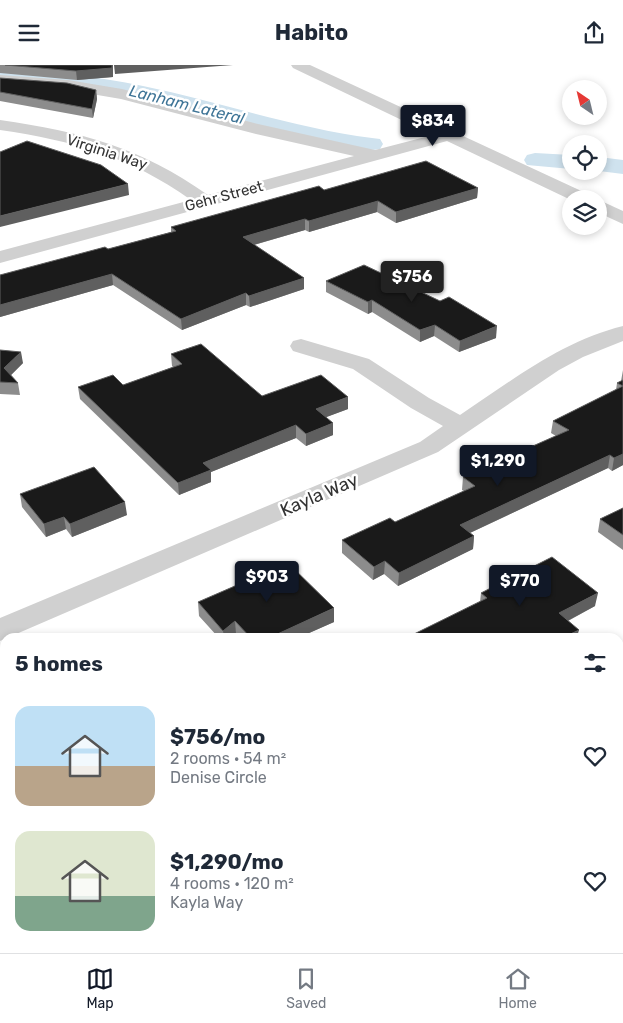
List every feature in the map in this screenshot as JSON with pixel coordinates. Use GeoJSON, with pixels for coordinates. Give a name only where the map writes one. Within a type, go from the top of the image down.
{"type":"FeatureCollection","features":[{"type":"Feature","properties":{"kind":"street"},"geometry":{"type":"LineString","coordinates":[[298,65],[563,190]]}},
{"type":"Feature","properties":{"kind":"street"},"geometry":{"type":"LineString","coordinates":[[0,80],[68,85],[122,94],[256,129],[375,155]]}},
{"type":"Feature","properties":{"kind":"street","name":"Virginia Way"},"geometry":{"type":"LineString","coordinates":[[2,126],[77,140],[142,162],[166,174],[206,201]]}},
{"type":"Feature","properties":{"kind":"street","name":"Gehr Street"},"geometry":{"type":"LineString","coordinates":[[0,257],[447,136]]}},
{"type":"Feature","properties":{"kind":"street"},"geometry":{"type":"LineString","coordinates":[[607,210],[623,218]]}},
{"type":"Feature","properties":{"kind":"street","name":"Kayla Way"},"geometry":{"type":"LineString","coordinates":[[3,623],[429,447],[552,365],[575,352],[623,333]]}},
{"type":"Feature","properties":{"kind":"street"},"geometry":{"type":"LineString","coordinates":[[301,346],[361,364],[420,403],[462,426]]}},
{"type":"Feature","properties":{"kind":"building"},"geometry":{"type":"Polygon","coordinates":[[[5,65],[112,65],[112,68],[76,71],[5,65]]]}},
{"type":"Feature","properties":{"kind":"building"},"geometry":{"type":"Polygon","coordinates":[[[0,78],[67,83],[96,90],[92,109],[0,92],[0,78]]]}},
{"type":"Feature","properties":{"kind":"building"},"geometry":{"type":"Polygon","coordinates":[[[27,141],[101,165],[128,184],[0,216],[0,152],[27,141]]]}},
{"type":"Feature","properties":{"kind":"building"},"geometry":{"type":"Polygon","coordinates":[[[426,161],[478,188],[396,212],[378,201],[309,221],[305,219],[243,237],[304,278],[249,296],[246,293],[181,319],[112,274],[0,305],[0,275],[105,247],[108,249],[176,231],[171,227],[319,186],[324,190],[426,161]]]}},
{"type":"Feature","properties":{"kind":"building"},"geometry":{"type":"Polygon","coordinates":[[[364,265],[440,301],[449,297],[497,326],[460,341],[435,325],[420,330],[372,300],[368,302],[326,281],[364,265]]]}},
{"type":"Feature","properties":{"kind":"building"},"geometry":{"type":"Polygon","coordinates":[[[201,344],[262,396],[321,375],[348,397],[316,409],[333,423],[306,434],[296,425],[203,463],[211,470],[178,483],[78,387],[113,375],[123,385],[182,364],[171,354],[201,344]]]}},
{"type":"Feature","properties":{"kind":"building"},"geometry":{"type":"Polygon","coordinates":[[[0,350],[21,352],[4,368],[18,383],[0,382],[0,350]]]}},
{"type":"Feature","properties":{"kind":"building"},"geometry":{"type":"Polygon","coordinates":[[[623,380],[623,386],[617,383],[623,380]]]}},
{"type":"Feature","properties":{"kind":"building"},"geometry":{"type":"Polygon","coordinates":[[[623,386],[623,454],[614,458],[610,455],[460,525],[474,536],[399,573],[385,561],[374,567],[342,540],[390,518],[395,522],[475,486],[463,477],[569,430],[553,421],[623,386]]]}},
{"type":"Feature","properties":{"kind":"building"},"geometry":{"type":"Polygon","coordinates":[[[94,467],[125,502],[70,524],[64,517],[44,524],[20,494],[94,467]]]}},
{"type":"Feature","properties":{"kind":"building"},"geometry":{"type":"Polygon","coordinates":[[[623,508],[623,535],[600,519],[623,508]]]}},
{"type":"Feature","properties":{"kind":"building"},"geometry":{"type":"Polygon","coordinates":[[[552,557],[598,593],[559,613],[579,630],[573,633],[416,633],[487,598],[481,593],[552,557]]]}},
{"type":"Feature","properties":{"kind":"building"},"geometry":{"type":"Polygon","coordinates":[[[288,563],[334,608],[280,633],[246,633],[235,621],[223,631],[198,602],[288,563]]]}},
{"type":"Feature","properties":{"kind":"waterway","name":"Lanham Lateral"},"geometry":{"type":"LineString","coordinates":[[0,74],[42,76],[104,84],[165,97],[293,131],[372,144]]}},
{"type":"Feature","properties":{"kind":"waterway","name":"Lanham Lateral"},"geometry":{"type":"LineString","coordinates":[[535,160],[562,162]]}},
{"type":"Feature","properties":{"kind":"waterway","name":"Lanham Lateral"},"geometry":{"type":"LineString","coordinates":[[607,165],[623,167]]}}]}
